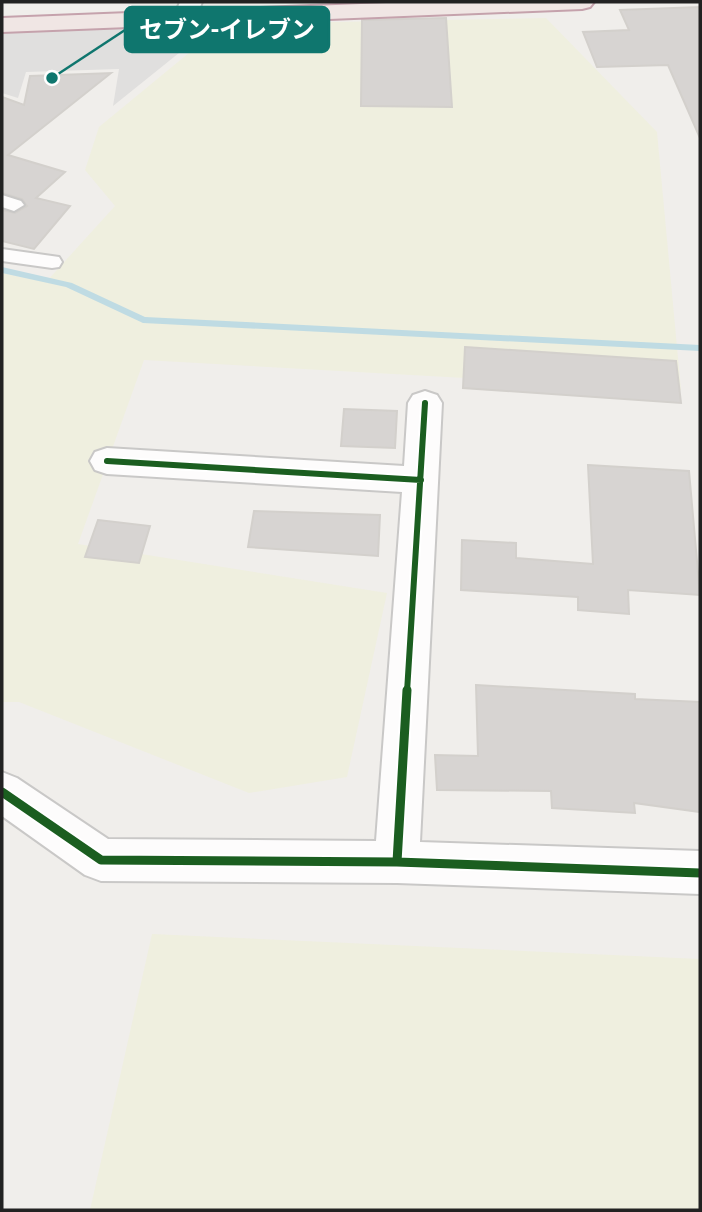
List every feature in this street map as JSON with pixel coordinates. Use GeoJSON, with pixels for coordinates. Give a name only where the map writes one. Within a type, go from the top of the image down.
{"type":"FeatureCollection","features":[{"type":"Feature","properties":{"kind":"highway"},"geometry":{"type":"LineString","coordinates":[[2,25],[189,10],[582,2]]}},
{"type":"Feature","properties":{"kind":"street"},"geometry":{"type":"LineString","coordinates":[[397,862],[425,403]]}},
{"type":"Feature","properties":{"kind":"street"},"geometry":{"type":"LineString","coordinates":[[107,461],[421,480]]}},
{"type":"Feature","properties":{"kind":"street"},"geometry":{"type":"LineString","coordinates":[[2,792],[101,860],[397,862],[700,873]]}},
{"type":"Feature","properties":{"kind":"lane"},"geometry":{"type":"LineString","coordinates":[[2,255],[52,262]]}},
{"type":"Feature","properties":{"kind":"green space"},"geometry":{"type":"Polygon","coordinates":[[[546,18],[657,132],[681,390],[144,360],[78,544],[387,593],[347,777],[249,793],[19,702],[2,702],[2,273],[46,282],[115,206],[85,170],[99,127],[224,24],[546,18]]]}},
{"type":"Feature","properties":{"kind":"green space"},"geometry":{"type":"Polygon","coordinates":[[[152,934],[700,959],[700,1210],[90,1210],[152,934]]]}},
{"type":"Feature","properties":{"kind":"shaded area"},"geometry":{"type":"Polygon","coordinates":[[[215,24],[113,106],[119,69],[26,72],[18,98],[2,93],[2,31],[215,24]]]}},
{"type":"Feature","properties":{"kind":"building"},"geometry":{"type":"Polygon","coordinates":[[[700,7],[700,138],[668,65],[597,67],[583,32],[629,30],[620,10],[700,7]]]}},
{"type":"Feature","properties":{"kind":"building"},"geometry":{"type":"Polygon","coordinates":[[[446,18],[452,107],[361,106],[362,20],[446,18]]]}},
{"type":"Feature","properties":{"kind":"building"},"geometry":{"type":"Polygon","coordinates":[[[111,73],[8,155],[65,172],[36,198],[70,206],[34,249],[2,241],[2,210],[15,213],[27,206],[22,199],[2,193],[2,97],[24,105],[30,76],[111,73]]]}},
{"type":"Feature","properties":{"kind":"building"},"geometry":{"type":"Polygon","coordinates":[[[465,347],[676,361],[681,403],[463,388],[465,347]]]}},
{"type":"Feature","properties":{"kind":"building"},"geometry":{"type":"Polygon","coordinates":[[[344,409],[397,411],[395,448],[341,446],[344,409]]]}},
{"type":"Feature","properties":{"kind":"building"},"geometry":{"type":"Polygon","coordinates":[[[588,465],[689,471],[700,595],[628,590],[629,614],[578,610],[578,597],[461,590],[462,540],[516,543],[516,558],[593,564],[588,465]]]}},
{"type":"Feature","properties":{"kind":"building"},"geometry":{"type":"Polygon","coordinates":[[[254,511],[380,515],[378,556],[248,547],[254,511]]]}},
{"type":"Feature","properties":{"kind":"building"},"geometry":{"type":"Polygon","coordinates":[[[98,520],[150,526],[139,563],[85,557],[98,520]]]}},
{"type":"Feature","properties":{"kind":"building"},"geometry":{"type":"Polygon","coordinates":[[[476,685],[635,694],[635,699],[700,702],[700,812],[634,803],[635,813],[552,808],[551,791],[437,790],[435,755],[478,756],[476,685]]]}},
{"type":"Feature","properties":{"kind":"waterway"},"geometry":{"type":"LineString","coordinates":[[2,270],[69,285],[143,320],[700,348]]}},
{"type":"Feature","properties":{"kind":"cycle path"},"geometry":{"type":"LineString","coordinates":[[397,862],[425,403]]}},
{"type":"Feature","properties":{"kind":"cycle path"},"geometry":{"type":"LineString","coordinates":[[107,461],[421,480]]}},
{"type":"Feature","properties":{"kind":"cycle path"},"geometry":{"type":"LineString","coordinates":[[2,792],[101,860],[397,862],[700,873]]}},
{"type":"Feature","properties":{"kind":"place","name":"セブン-イレブン"},"geometry":{"type":"Point","coordinates":[52,78]}}]}
